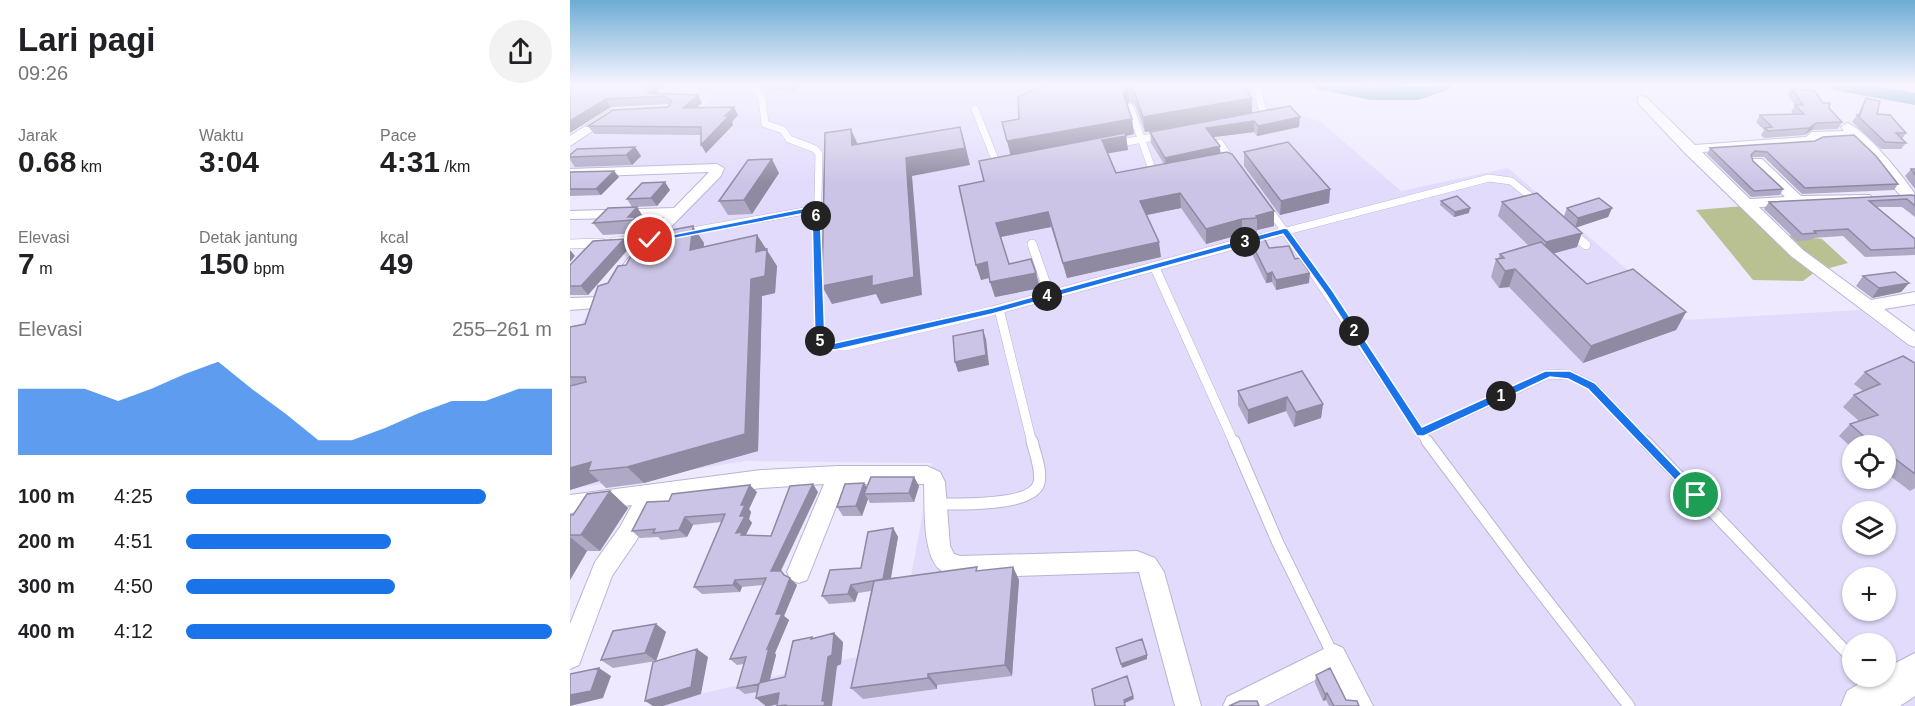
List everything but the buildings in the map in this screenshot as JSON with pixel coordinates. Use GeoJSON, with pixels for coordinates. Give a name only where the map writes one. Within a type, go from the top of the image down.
{"type":"FeatureCollection","features":[{"type":"Feature","properties":{"kind":"street"},"geometry":{"type":"LineString","coordinates":[[570,142],[606,118]]}},
{"type":"Feature","properties":{"kind":"street"},"geometry":{"type":"LineString","coordinates":[[1659,118],[1797,253],[1915,341]]}},
{"type":"Feature","properties":{"kind":"street"},"geometry":{"type":"LineString","coordinates":[[1840,121],[1879,157],[1912,198]]}},
{"type":"Feature","properties":{"kind":"street"},"geometry":{"type":"LineString","coordinates":[[1689,149],[1812,140],[1812,136],[1855,134]]}},
{"type":"Feature","properties":{"kind":"street"},"geometry":{"type":"LineString","coordinates":[[1757,162],[1796,200]]}},
{"type":"Feature","properties":{"kind":"street"},"geometry":{"type":"LineString","coordinates":[[570,173],[717,168],[716,172],[650,240],[586,322]]}},
{"type":"Feature","properties":{"kind":"street"},"geometry":{"type":"LineString","coordinates":[[1747,203],[1880,197],[1912,198]]}},
{"type":"Feature","properties":{"kind":"street"},"geometry":{"type":"LineString","coordinates":[[570,214],[677,212]]}},
{"type":"Feature","properties":{"kind":"street"},"geometry":{"type":"LineString","coordinates":[[1869,306],[1915,298]]}},
{"type":"Feature","properties":{"kind":"street"},"geometry":{"type":"LineString","coordinates":[[570,304],[601,303]]}},
{"type":"Feature","properties":{"kind":"street"},"geometry":{"type":"LineString","coordinates":[[799,572],[838,475]]}},
{"type":"Feature","properties":{"kind":"street"},"geometry":{"type":"LineString","coordinates":[[570,504],[760,479],[838,475],[927,475],[933,478],[934,482],[939,547],[946,561],[959,567],[1137,561],[1147,565],[1152,572],[1188,706]]}},
{"type":"Feature","properties":{"kind":"street"},"geometry":{"type":"LineString","coordinates":[[570,656],[603,570],[650,493]]}},
{"type":"Feature","properties":{"kind":"street"},"geometry":{"type":"LineString","coordinates":[[1236,706],[1334,657],[1360,706]]}},
{"type":"Feature","properties":{"kind":"lane"},"geometry":{"type":"LineString","coordinates":[[763,118],[765,124],[783,130],[789,139],[815,149],[819,154],[816,209],[820,341],[825,346],[845,346],[999,309],[1489,178],[1509,179],[1515,182],[1545,210]]}},
{"type":"Feature","properties":{"kind":"lane"},"geometry":{"type":"LineString","coordinates":[[978,118],[996,162],[1008,163]]}},
{"type":"Feature","properties":{"kind":"lane"},"geometry":{"type":"LineString","coordinates":[[1134,118],[1153,172],[1166,174]]}},
{"type":"Feature","properties":{"kind":"lane"},"geometry":{"type":"LineString","coordinates":[[1110,144],[1164,135]]}},
{"type":"Feature","properties":{"kind":"lane"},"geometry":{"type":"LineString","coordinates":[[1220,143],[1228,160],[1237,169]]}},
{"type":"Feature","properties":{"kind":"lane"},"geometry":{"type":"LineString","coordinates":[[1265,204],[1329,292],[1420,433],[1544,600],[1629,706]]}},
{"type":"Feature","properties":{"kind":"lane"},"geometry":{"type":"LineString","coordinates":[[570,244],[650,240],[816,209]]}},
{"type":"Feature","properties":{"kind":"lane"},"geometry":{"type":"LineString","coordinates":[[1562,224],[1586,245]]}},
{"type":"Feature","properties":{"kind":"lane"},"geometry":{"type":"LineString","coordinates":[[590,250],[596,243]]}},
{"type":"Feature","properties":{"kind":"lane"},"geometry":{"type":"LineString","coordinates":[[1032,244],[1050,296]]}},
{"type":"Feature","properties":{"kind":"lane"},"geometry":{"type":"LineString","coordinates":[[1155,268],[1278,543],[1334,657]]}},
{"type":"Feature","properties":{"kind":"lane"},"geometry":{"type":"LineString","coordinates":[[936,504],[1007,500],[1035,491],[1039,485],[1039,471],[999,309]]}},
{"type":"Feature","properties":{"kind":"lane"},"geometry":{"type":"LineString","coordinates":[[1420,433],[1549,374],[1570,375],[1592,386],[1842,648]]}},
{"type":"Feature","properties":{"kind":"shaded area"},"geometry":{"type":"Polygon","coordinates":[[[694,118],[1310,118],[1321,122],[1401,191],[1508,168],[1686,320],[1860,310],[1915,351],[1915,706],[650,706],[898,647],[932,463],[746,461],[570,489],[570,338],[651,234],[714,167],[570,171],[570,135],[679,134],[694,118]]]}},
{"type":"Feature","properties":{"kind":"green space"},"geometry":{"type":"Polygon","coordinates":[[[1744,206],[1772,233],[1822,239],[1848,263],[1815,272],[1803,281],[1753,280],[1696,210],[1744,206]]]}},
{"type":"Feature","properties":{"kind":"route"},"geometry":{"type":"LineString","coordinates":[[650,240],[816,209],[820,341],[825,346],[835,347],[992,311],[1285,231],[1329,292],[1420,433],[1549,374],[1570,375],[1592,386],[1696,495]]}}]}
